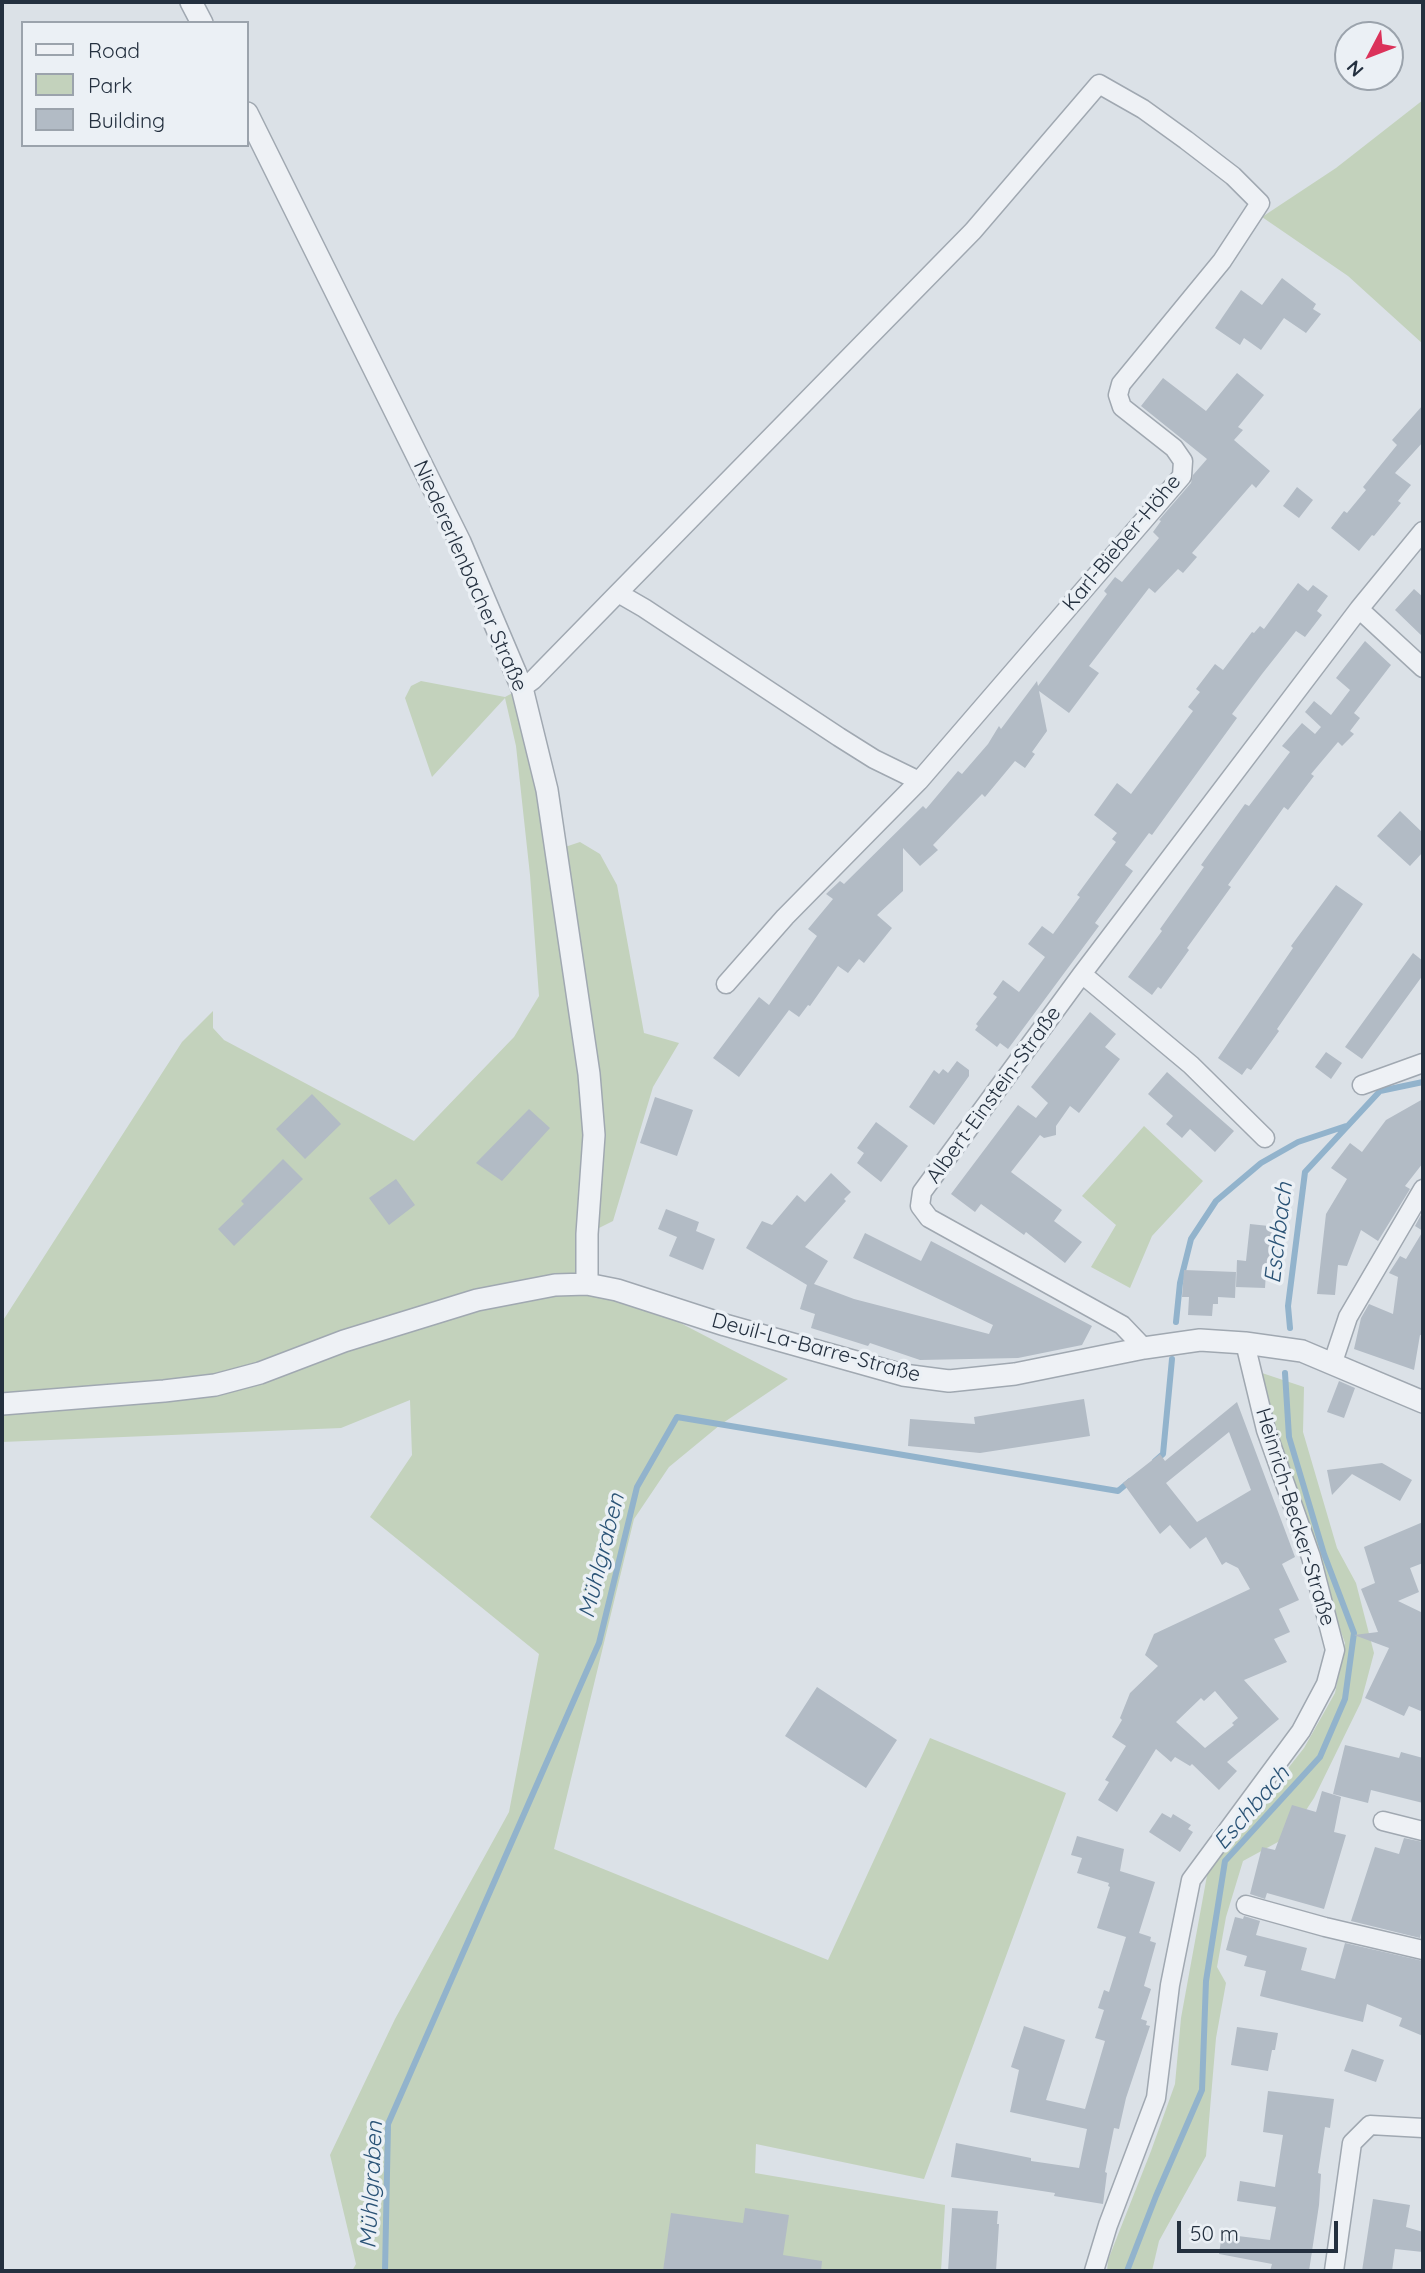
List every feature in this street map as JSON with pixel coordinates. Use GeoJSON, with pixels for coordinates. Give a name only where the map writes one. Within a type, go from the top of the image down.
{"type":"FeatureCollection","features":[{"type":"Feature","properties":{"kind":"street"},"geometry":{"type":"LineString","coordinates":[[191,2],[201,21]]}},
{"type":"Feature","properties":{"kind":"street","name":"Karl-Bieber-Höhe"},"geometry":{"type":"LineString","coordinates":[[618,593],[973,231],[1099,84],[1143,109],[1186,140],[1233,176],[1260,203],[1222,261],[1121,384],[1118,395],[1122,407],[1174,448],[1183,461],[1182,476],[893,810],[814,886],[726,984]]}},
{"type":"Feature","properties":{"kind":"street","name":"Niedererlenbacher Straße"},"geometry":{"type":"LineString","coordinates":[[248,115],[460,542],[522,688],[547,790],[589,1074],[594,1135],[587,1234],[587,1284]]}},
{"type":"Feature","properties":{"kind":"street","name":"Albert-Einstein-Straße"},"geometry":{"type":"LineString","coordinates":[[1144,1348],[1122,1325],[929,1218],[920,1206],[922,1192],[1082,974],[1359,609],[1423,531]]}},
{"type":"Feature","properties":{"kind":"street"},"geometry":{"type":"LineString","coordinates":[[522,688],[618,593],[874,759],[919,781]]}},
{"type":"Feature","properties":{"kind":"street"},"geometry":{"type":"LineString","coordinates":[[1359,609],[1423,668]]}},
{"type":"Feature","properties":{"kind":"street"},"geometry":{"type":"LineString","coordinates":[[1082,974],[1191,1065],[1265,1138]]}},
{"type":"Feature","properties":{"kind":"street"},"geometry":{"type":"LineString","coordinates":[[1362,1085],[1423,1063]]}},
{"type":"Feature","properties":{"kind":"street"},"geometry":{"type":"LineString","coordinates":[[1333,1362],[1348,1317],[1423,1189]]}},
{"type":"Feature","properties":{"kind":"street","name":"Deuil-La-Barre-Straße"},"geometry":{"type":"LineString","coordinates":[[2,1404],[215,1385],[260,1373],[356,1337],[477,1300],[555,1285],[587,1284],[617,1290],[725,1325],[902,1375],[949,1381],[1015,1374],[1144,1348],[1200,1340],[1302,1351],[1423,1402]]}},
{"type":"Feature","properties":{"kind":"street","name":"Heinrich-Becker-Straße"},"geometry":{"type":"LineString","coordinates":[[1094,2271],[1108,2225],[1156,2098],[1170,1985],[1191,1880],[1301,1731],[1326,1684],[1335,1650],[1311,1557],[1266,1430],[1245,1343]]}},
{"type":"Feature","properties":{"kind":"street"},"geometry":{"type":"LineString","coordinates":[[1383,1821],[1423,1831]]}},
{"type":"Feature","properties":{"kind":"street"},"geometry":{"type":"LineString","coordinates":[[1246,1905],[1423,1950]]}},
{"type":"Feature","properties":{"kind":"street"},"geometry":{"type":"LineString","coordinates":[[1334,2271],[1352,2143],[1370,2125],[1423,2128]]}},
{"type":"Feature","properties":{"kind":"green space"},"geometry":{"type":"Polygon","coordinates":[[[1423,100],[1423,344],[1348,276],[1262,217],[1336,168],[1423,100]]]}},
{"type":"Feature","properties":{"kind":"green space"},"geometry":{"type":"Polygon","coordinates":[[[421,681],[505,697],[522,688],[556,850],[580,842],[600,854],[617,885],[644,1033],[679,1043],[653,1087],[613,1221],[587,1234],[587,1284],[617,1290],[788,1379],[720,1425],[669,1467],[634,1519],[554,1849],[828,1960],[930,1738],[1066,1793],[924,2179],[756,2144],[755,2173],[945,2205],[941,2271],[352,2271],[356,2264],[330,2155],[395,2019],[509,1812],[539,1654],[370,1517],[412,1455],[410,1400],[341,1428],[2,1442],[2,1322],[182,1042],[213,1011],[213,1028],[224,1040],[414,1141],[514,1037],[539,996],[530,875],[516,746],[505,698],[432,777],[405,698],[411,686],[421,681]]]}},
{"type":"Feature","properties":{"kind":"green space"},"geometry":{"type":"Polygon","coordinates":[[[1144,1126],[1203,1181],[1152,1236],[1130,1288],[1091,1267],[1116,1225],[1082,1196],[1144,1126]]]}},
{"type":"Feature","properties":{"kind":"green space"},"geometry":{"type":"Polygon","coordinates":[[[1262,1373],[1304,1387],[1303,1432],[1337,1548],[1356,1583],[1374,1653],[1361,1702],[1314,1798],[1289,1836],[1243,1861],[1226,1917],[1217,1967],[1226,1983],[1216,2038],[1206,2156],[1159,2241],[1152,2271],[1107,2271],[1108,2260],[1175,2084],[1181,2018],[1208,1870],[1304,1748],[1335,1693],[1345,1643],[1269,1433],[1262,1373]]]}},
{"type":"Feature","properties":{"kind":"building"},"geometry":{"type":"Polygon","coordinates":[[[1282,278],[1316,304],[1313,309],[1321,314],[1306,333],[1284,318],[1261,350],[1244,338],[1240,345],[1215,328],[1241,290],[1262,305],[1282,278]]]}},
{"type":"Feature","properties":{"kind":"building"},"geometry":{"type":"Polygon","coordinates":[[[1237,373],[1264,395],[1238,427],[1243,430],[1234,440],[1270,471],[1256,488],[1252,484],[1192,553],[1197,557],[1183,573],[1178,569],[1155,593],[1149,588],[1089,666],[1099,673],[1069,713],[1039,691],[1047,731],[1032,752],[1035,754],[1025,768],[1015,761],[985,797],[982,794],[933,845],[938,850],[920,866],[903,848],[903,891],[877,915],[892,928],[864,963],[859,959],[848,973],[838,966],[799,1017],[789,1010],[739,1077],[713,1058],[759,997],[769,1005],[817,936],[808,929],[833,899],[826,894],[840,881],[844,884],[923,806],[926,809],[958,771],[962,774],[988,744],[999,726],[1001,729],[1037,681],[1038,686],[1107,594],[1104,591],[1115,577],[1122,582],[1159,538],[1153,532],[1161,521],[1159,520],[1191,483],[1193,475],[1207,459],[1141,406],[1163,378],[1206,411],[1237,373]]]}},
{"type":"Feature","properties":{"kind":"building"},"geometry":{"type":"Polygon","coordinates":[[[1423,405],[1423,442],[1395,473],[1411,485],[1398,501],[1401,503],[1359,551],[1331,528],[1366,490],[1363,487],[1397,445],[1392,440],[1423,405]]]}},
{"type":"Feature","properties":{"kind":"building"},"geometry":{"type":"Polygon","coordinates":[[[1297,487],[1313,500],[1299,518],[1283,506],[1297,487]]]}},
{"type":"Feature","properties":{"kind":"building"},"geometry":{"type":"Polygon","coordinates":[[[1298,583],[1308,591],[1313,585],[1328,596],[1317,611],[1322,615],[1305,637],[1296,631],[1262,674],[1232,714],[1237,718],[1152,835],[1149,833],[1125,865],[1133,871],[1095,923],[1099,926],[1008,1049],[1000,1043],[997,1047],[975,1030],[978,1026],[976,1024],[997,997],[993,994],[1003,980],[1019,992],[1045,957],[1028,944],[1042,926],[1053,934],[1080,897],[1077,895],[1116,842],[1112,839],[1117,833],[1094,815],[1117,783],[1131,794],[1193,711],[1188,707],[1200,692],[1196,689],[1215,664],[1223,670],[1252,632],[1260,626],[1264,629],[1298,583]]]}},
{"type":"Feature","properties":{"kind":"building"},"geometry":{"type":"Polygon","coordinates":[[[1414,589],[1423,597],[1423,637],[1395,610],[1414,589]]]}},
{"type":"Feature","properties":{"kind":"building"},"geometry":{"type":"Polygon","coordinates":[[[1365,641],[1391,665],[1354,713],[1360,718],[1350,731],[1354,734],[1342,746],[1338,742],[1311,774],[1314,776],[1288,810],[1284,807],[1228,885],[1231,887],[1187,948],[1189,950],[1161,989],[1158,987],[1152,995],[1128,977],[1204,867],[1201,865],[1245,804],[1249,806],[1290,752],[1282,746],[1302,723],[1315,734],[1321,727],[1305,712],[1314,701],[1331,715],[1350,690],[1336,678],[1365,641]]]}},
{"type":"Feature","properties":{"kind":"building"},"geometry":{"type":"Polygon","coordinates":[[[1400,811],[1423,833],[1423,852],[1410,866],[1377,836],[1400,811]]]}},
{"type":"Feature","properties":{"kind":"building"},"geometry":{"type":"Polygon","coordinates":[[[1336,885],[1363,904],[1277,1029],[1279,1031],[1251,1070],[1247,1068],[1242,1075],[1218,1058],[1293,948],[1291,946],[1336,885]]]}},
{"type":"Feature","properties":{"kind":"building"},"geometry":{"type":"Polygon","coordinates":[[[1413,953],[1423,961],[1423,975],[1362,1059],[1345,1047],[1413,953]]]}},
{"type":"Feature","properties":{"kind":"building"},"geometry":{"type":"Polygon","coordinates":[[[1090,1012],[1116,1034],[1105,1047],[1120,1059],[1079,1113],[1070,1106],[1056,1126],[1056,1135],[1044,1138],[1040,1135],[1011,1172],[1062,1210],[1054,1221],[1082,1242],[1065,1263],[1026,1232],[1024,1235],[981,1204],[975,1212],[951,1194],[1018,1105],[1036,1118],[1048,1103],[1031,1087],[1090,1012]]]}},
{"type":"Feature","properties":{"kind":"building"},"geometry":{"type":"Polygon","coordinates":[[[1326,1052],[1342,1063],[1331,1079],[1315,1067],[1326,1052]]]}},
{"type":"Feature","properties":{"kind":"building"},"geometry":{"type":"Polygon","coordinates":[[[957,1061],[969,1070],[969,1076],[934,1125],[909,1107],[934,1070],[939,1074],[943,1069],[948,1073],[957,1061]]]}},
{"type":"Feature","properties":{"kind":"building"},"geometry":{"type":"Polygon","coordinates":[[[1167,1072],[1234,1131],[1215,1152],[1190,1129],[1182,1138],[1166,1124],[1173,1116],[1148,1094],[1167,1072]]]}},
{"type":"Feature","properties":{"kind":"building"},"geometry":{"type":"Polygon","coordinates":[[[312,1094],[341,1124],[305,1159],[276,1129],[312,1094]]]}},
{"type":"Feature","properties":{"kind":"building"},"geometry":{"type":"Polygon","coordinates":[[[655,1097],[693,1110],[677,1156],[640,1143],[655,1097]]]}},
{"type":"Feature","properties":{"kind":"building"},"geometry":{"type":"Polygon","coordinates":[[[1423,1099],[1423,1163],[1405,1186],[1410,1189],[1378,1241],[1361,1230],[1347,1266],[1338,1265],[1335,1295],[1317,1294],[1326,1214],[1347,1179],[1331,1168],[1350,1143],[1362,1152],[1386,1120],[1423,1099]]]}},
{"type":"Feature","properties":{"kind":"building"},"geometry":{"type":"Polygon","coordinates":[[[529,1109],[550,1128],[502,1181],[476,1163],[529,1109]]]}},
{"type":"Feature","properties":{"kind":"building"},"geometry":{"type":"Polygon","coordinates":[[[876,1122],[908,1146],[881,1182],[857,1163],[864,1153],[857,1148],[876,1122]]]}},
{"type":"Feature","properties":{"kind":"building"},"geometry":{"type":"Polygon","coordinates":[[[283,1159],[303,1179],[234,1246],[218,1229],[244,1204],[241,1201],[283,1159]]]}},
{"type":"Feature","properties":{"kind":"building"},"geometry":{"type":"Polygon","coordinates":[[[831,1173],[851,1192],[805,1247],[828,1261],[814,1284],[854,1299],[989,1334],[993,1325],[853,1258],[865,1233],[921,1261],[931,1241],[1092,1326],[1082,1345],[1018,1358],[920,1360],[870,1343],[868,1346],[811,1328],[815,1314],[800,1309],[807,1285],[746,1248],[762,1221],[772,1225],[797,1195],[805,1202],[831,1173]]]}},
{"type":"Feature","properties":{"kind":"building"},"geometry":{"type":"Polygon","coordinates":[[[396,1179],[415,1205],[389,1225],[369,1198],[396,1179]]]}},
{"type":"Feature","properties":{"kind":"building"},"geometry":{"type":"Polygon","coordinates":[[[666,1209],[699,1222],[696,1231],[715,1239],[703,1270],[669,1256],[677,1237],[658,1229],[666,1209]]]}},
{"type":"Feature","properties":{"kind":"building"},"geometry":{"type":"Polygon","coordinates":[[[1423,1211],[1423,1231],[1415,1226],[1423,1211]]]}},
{"type":"Feature","properties":{"kind":"building"},"geometry":{"type":"Polygon","coordinates":[[[1250,1224],[1278,1227],[1275,1261],[1271,1261],[1270,1273],[1266,1273],[1265,1288],[1236,1287],[1237,1260],[1246,1261],[1250,1224]]]}},
{"type":"Feature","properties":{"kind":"building"},"geometry":{"type":"Polygon","coordinates":[[[1423,1231],[1423,1335],[1420,1335],[1414,1370],[1354,1349],[1361,1318],[1369,1304],[1393,1314],[1398,1277],[1389,1273],[1400,1256],[1406,1259],[1423,1231]]]}},
{"type":"Feature","properties":{"kind":"building"},"geometry":{"type":"Polygon","coordinates":[[[1184,1270],[1236,1272],[1235,1298],[1218,1297],[1218,1304],[1213,1304],[1212,1316],[1188,1315],[1189,1297],[1182,1297],[1184,1270]]]}},
{"type":"Feature","properties":{"kind":"building"},"geometry":{"type":"Polygon","coordinates":[[[1339,1381],[1355,1388],[1344,1418],[1327,1412],[1339,1381]]]}},
{"type":"Feature","properties":{"kind":"building"},"geometry":{"type":"Polygon","coordinates":[[[1084,1399],[1090,1436],[980,1453],[908,1446],[910,1419],[975,1424],[974,1417],[1084,1399]]]}},
{"type":"Feature","properties":{"kind":"building"},"geometry":{"type":"Polygon","coordinates":[[[1237,1402],[1295,1557],[1282,1564],[1299,1600],[1279,1609],[1290,1632],[1274,1639],[1287,1662],[1244,1680],[1279,1719],[1227,1762],[1237,1771],[1219,1790],[1192,1764],[1190,1766],[1175,1757],[1171,1762],[1156,1749],[1117,1812],[1098,1800],[1109,1782],[1105,1780],[1126,1746],[1112,1737],[1122,1720],[1120,1718],[1130,1693],[1158,1666],[1145,1655],[1154,1634],[1250,1589],[1238,1568],[1226,1562],[1222,1565],[1206,1537],[1190,1549],[1170,1525],[1160,1534],[1123,1483],[1160,1454],[1165,1461],[1237,1402]],[[1229,1432],[1166,1483],[1197,1522],[1251,1490],[1229,1432]],[[1215,1691],[1204,1701],[1201,1698],[1176,1722],[1205,1748],[1234,1725],[1232,1723],[1238,1718],[1215,1691]]]}},
{"type":"Feature","properties":{"kind":"building"},"geometry":{"type":"Polygon","coordinates":[[[1382,1463],[1412,1480],[1400,1501],[1352,1474],[1332,1495],[1327,1470],[1382,1463]]]}},
{"type":"Feature","properties":{"kind":"building"},"geometry":{"type":"Polygon","coordinates":[[[1423,1522],[1423,1563],[1410,1568],[1419,1592],[1398,1601],[1423,1613],[1423,1712],[1409,1706],[1404,1716],[1365,1698],[1389,1648],[1354,1635],[1378,1632],[1361,1589],[1375,1583],[1364,1547],[1423,1522]]]}},
{"type":"Feature","properties":{"kind":"building"},"geometry":{"type":"Polygon","coordinates":[[[817,1687],[897,1740],[866,1788],[785,1736],[817,1687]]]}},
{"type":"Feature","properties":{"kind":"building"},"geometry":{"type":"Polygon","coordinates":[[[1345,1745],[1399,1758],[1401,1752],[1423,1758],[1423,1803],[1371,1790],[1368,1803],[1333,1794],[1345,1745]]]}},
{"type":"Feature","properties":{"kind":"building"},"geometry":{"type":"Polygon","coordinates":[[[1322,1791],[1341,1797],[1334,1832],[1346,1835],[1324,1909],[1267,1893],[1265,1899],[1250,1894],[1262,1847],[1275,1850],[1292,1805],[1316,1812],[1322,1791]]]}},
{"type":"Feature","properties":{"kind":"building"},"geometry":{"type":"Polygon","coordinates":[[[1162,1813],[1171,1818],[1173,1814],[1191,1825],[1188,1829],[1193,1832],[1180,1852],[1149,1832],[1162,1813]]]}},
{"type":"Feature","properties":{"kind":"building"},"geometry":{"type":"Polygon","coordinates":[[[1077,1836],[1124,1849],[1120,1871],[1155,1882],[1139,1933],[1151,1937],[1150,1941],[1156,1943],[1144,1986],[1151,1989],[1141,2019],[1147,2021],[1146,2025],[1150,2026],[1126,2098],[1119,2129],[1114,2128],[1105,2172],[1103,2204],[1054,2196],[1055,2193],[951,2177],[956,2143],[1031,2158],[1031,2161],[1079,2168],[1087,2129],[1010,2112],[1019,2070],[1011,2067],[1024,2026],[1065,2040],[1046,2100],[1085,2109],[1105,2041],[1095,2038],[1104,2010],[1098,2008],[1104,1990],[1109,1992],[1126,1937],[1097,1928],[1110,1887],[1109,1883],[1077,1873],[1082,1858],[1071,1855],[1077,1836]]]}},
{"type":"Feature","properties":{"kind":"building"},"geometry":{"type":"Polygon","coordinates":[[[1404,1838],[1423,1842],[1423,1923],[1420,1938],[1351,1921],[1375,1847],[1399,1854],[1404,1838]]]}},
{"type":"Feature","properties":{"kind":"building"},"geometry":{"type":"Polygon","coordinates":[[[1244,1916],[1260,1921],[1256,1935],[1307,1948],[1301,1970],[1335,1979],[1345,1943],[1423,1961],[1423,2036],[1399,2026],[1402,2018],[1367,2004],[1363,2022],[1260,1996],[1266,1971],[1244,1966],[1247,1956],[1226,1950],[1235,1917],[1243,1919],[1244,1916]]]}},
{"type":"Feature","properties":{"kind":"building"},"geometry":{"type":"Polygon","coordinates":[[[1237,2027],[1278,2033],[1268,2071],[1231,2065],[1237,2027]]]}},
{"type":"Feature","properties":{"kind":"building"},"geometry":{"type":"Polygon","coordinates":[[[1352,2049],[1384,2060],[1376,2082],[1344,2071],[1352,2049]]]}},
{"type":"Feature","properties":{"kind":"building"},"geometry":{"type":"Polygon","coordinates":[[[1268,2091],[1334,2099],[1330,2128],[1325,2127],[1318,2173],[1321,2174],[1319,2205],[1309,2271],[1270,2271],[1272,2264],[1219,2254],[1222,2234],[1270,2240],[1276,2207],[1237,2201],[1240,2181],[1275,2187],[1283,2135],[1263,2132],[1268,2091]]]}},
{"type":"Feature","properties":{"kind":"building"},"geometry":{"type":"Polygon","coordinates":[[[1373,2199],[1410,2205],[1406,2227],[1423,2232],[1423,2252],[1395,2249],[1392,2271],[1362,2271],[1373,2199]]]}},
{"type":"Feature","properties":{"kind":"building"},"geometry":{"type":"Polygon","coordinates":[[[745,2208],[789,2215],[783,2255],[822,2261],[821,2271],[663,2271],[671,2213],[743,2223],[745,2208]]]}},
{"type":"Feature","properties":{"kind":"building"},"geometry":{"type":"Polygon","coordinates":[[[952,2208],[998,2211],[996,2271],[948,2271],[952,2208]]]}},
{"type":"Feature","properties":{"kind":"waterway","name":"Eschbach"},"geometry":{"type":"LineString","coordinates":[[1290,1328],[1288,1306],[1305,1172],[1380,1091],[1423,1082]]}},
{"type":"Feature","properties":{"kind":"waterway","name":"Mühlgraben"},"geometry":{"type":"LineString","coordinates":[[1176,1322],[1180,1283],[1191,1239],[1216,1201],[1261,1163],[1298,1142],[1346,1126]]}},
{"type":"Feature","properties":{"kind":"waterway","name":"Mühlgraben"},"geometry":{"type":"LineString","coordinates":[[1155,1461],[1163,1454],[1172,1359]]}},
{"type":"Feature","properties":{"kind":"waterway","name":"Eschbach"},"geometry":{"type":"LineString","coordinates":[[1127,2271],[1202,2090],[1206,1981],[1225,1861],[1320,1757],[1345,1699],[1354,1633],[1324,1554],[1289,1437],[1285,1373]]}},
{"type":"Feature","properties":{"kind":"waterway","name":"Mühlgraben"},"geometry":{"type":"LineString","coordinates":[[385,2271],[388,2124],[599,1643],[637,1487],[677,1417],[1118,1491],[1130,1481]]}}]}
